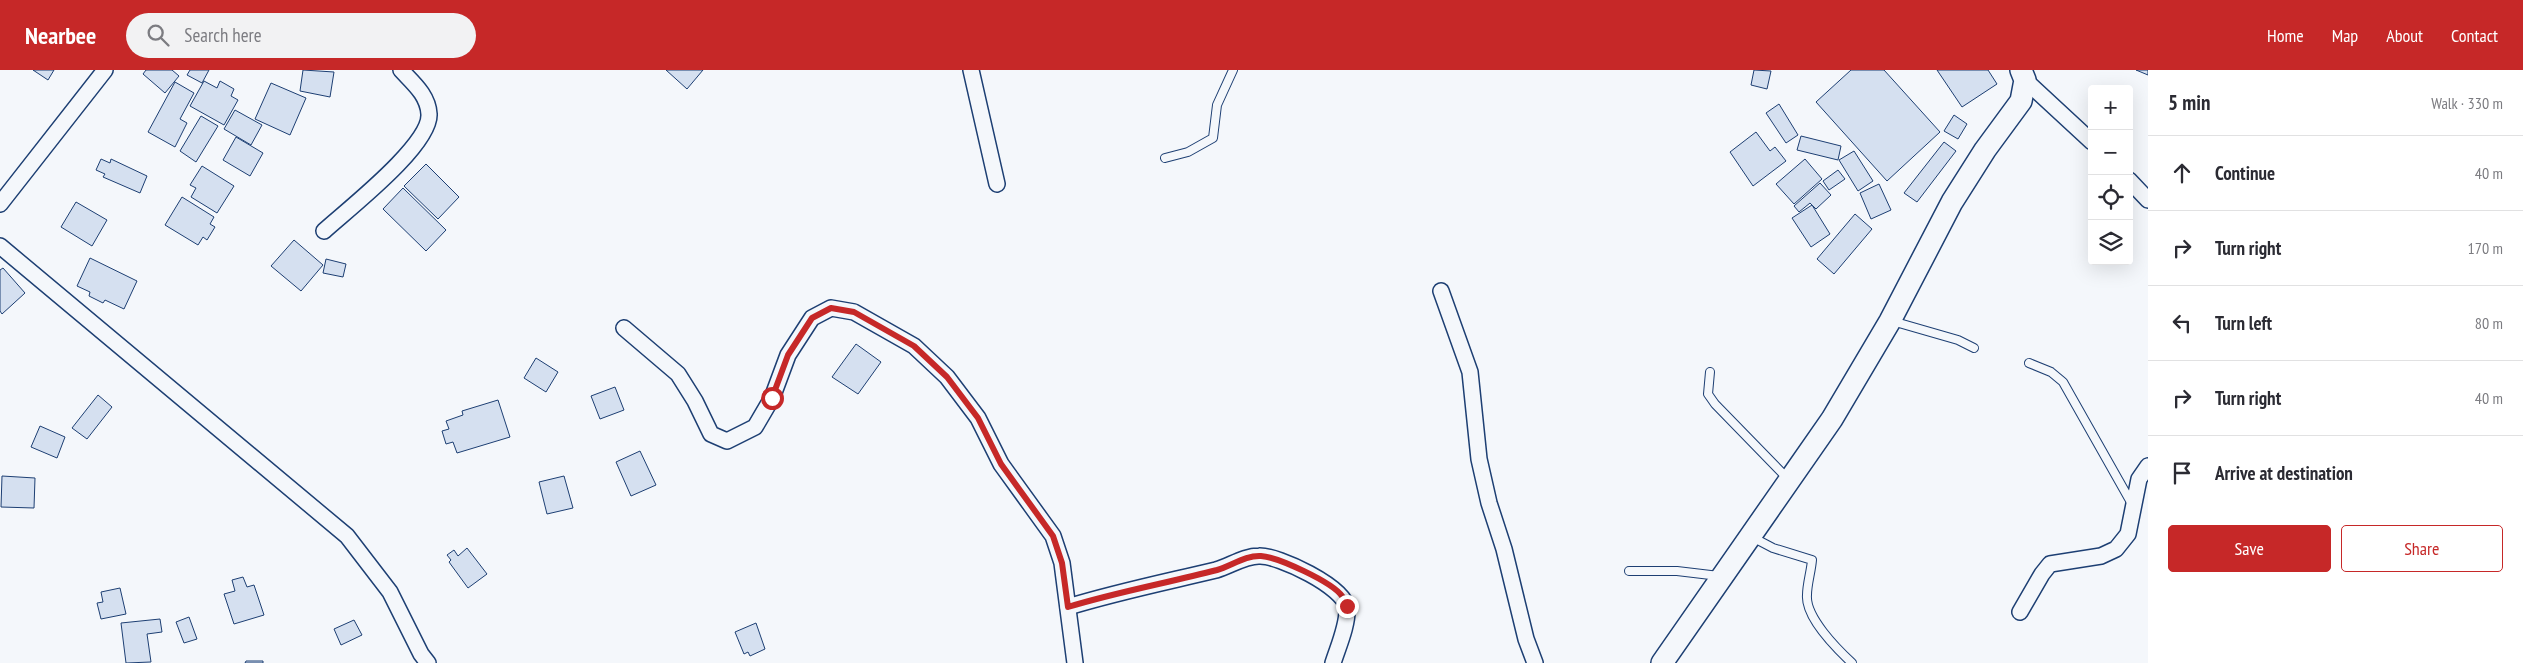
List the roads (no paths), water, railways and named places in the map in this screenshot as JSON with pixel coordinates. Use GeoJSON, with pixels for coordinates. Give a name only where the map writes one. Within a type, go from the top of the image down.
{"type":"FeatureCollection","features":[{"type":"Feature","properties":{"kind":"main road"},"geometry":{"type":"LineString","coordinates":[[1662,663],[1832,419],[1890,321],[1952,202],[1985,150],[2021,101],[2023,75]]}},
{"type":"Feature","properties":{"kind":"street"},"geometry":{"type":"LineString","coordinates":[[0,204],[105,70]]}},
{"type":"Feature","properties":{"kind":"street"},"geometry":{"type":"LineString","coordinates":[[324,232],[412,150],[426,129],[429,114],[422,92],[401,70]]}},
{"type":"Feature","properties":{"kind":"street"},"geometry":{"type":"LineString","coordinates":[[971,70],[997,184]]}},
{"type":"Feature","properties":{"kind":"street"},"geometry":{"type":"LineString","coordinates":[[2023,75],[2088,138]]}},
{"type":"Feature","properties":{"kind":"street"},"geometry":{"type":"LineString","coordinates":[[2138,182],[2148,200]]}},
{"type":"Feature","properties":{"kind":"street"},"geometry":{"type":"LineString","coordinates":[[0,246],[346,536],[390,592],[420,654],[428,663]]}},
{"type":"Feature","properties":{"kind":"street"},"geometry":{"type":"LineString","coordinates":[[1441,291],[1470,372],[1479,459],[1486,494],[1504,549],[1526,639],[1535,663]]}},
{"type":"Feature","properties":{"kind":"street"},"geometry":{"type":"LineString","coordinates":[[624,328],[678,374],[695,401],[711,434],[727,441],[755,427],[772,398],[788,355],[812,318],[831,308],[854,312],[914,346],[947,377],[978,418],[1001,464],[1053,536],[1062,563],[1076,663]]}},
{"type":"Feature","properties":{"kind":"street"},"geometry":{"type":"LineString","coordinates":[[2020,612],[2050,564],[2101,556],[2116,549],[2128,534],[2135,510],[2139,480],[2148,466]]}},
{"type":"Feature","properties":{"kind":"street"},"geometry":{"type":"LineString","coordinates":[[1068,607],[1115,592],[1220,569],[1245,559],[1260,556],[1308,572],[1334,588],[1342,596],[1347,606],[1346,616],[1333,663]]}},
{"type":"Feature","properties":{"kind":"lane"},"geometry":{"type":"LineString","coordinates":[[1165,158],[1188,152],[1213,138],[1217,106],[1233,70]]}},
{"type":"Feature","properties":{"kind":"lane"},"geometry":{"type":"LineString","coordinates":[[1890,321],[1958,340],[1974,348]]}},
{"type":"Feature","properties":{"kind":"lane"},"geometry":{"type":"LineString","coordinates":[[2029,363],[2050,372],[2063,382],[2135,510]]}},
{"type":"Feature","properties":{"kind":"lane"},"geometry":{"type":"LineString","coordinates":[[1710,372],[1708,394],[1715,404],[1789,480]]}},
{"type":"Feature","properties":{"kind":"lane"},"geometry":{"type":"LineString","coordinates":[[1750,535],[1773,548],[1812,560],[1806,596],[1808,607],[1831,641],[1852,663]]}},
{"type":"Feature","properties":{"kind":"lane"},"geometry":{"type":"LineString","coordinates":[[1629,571],[1678,571],[1721,577]]}}]}
